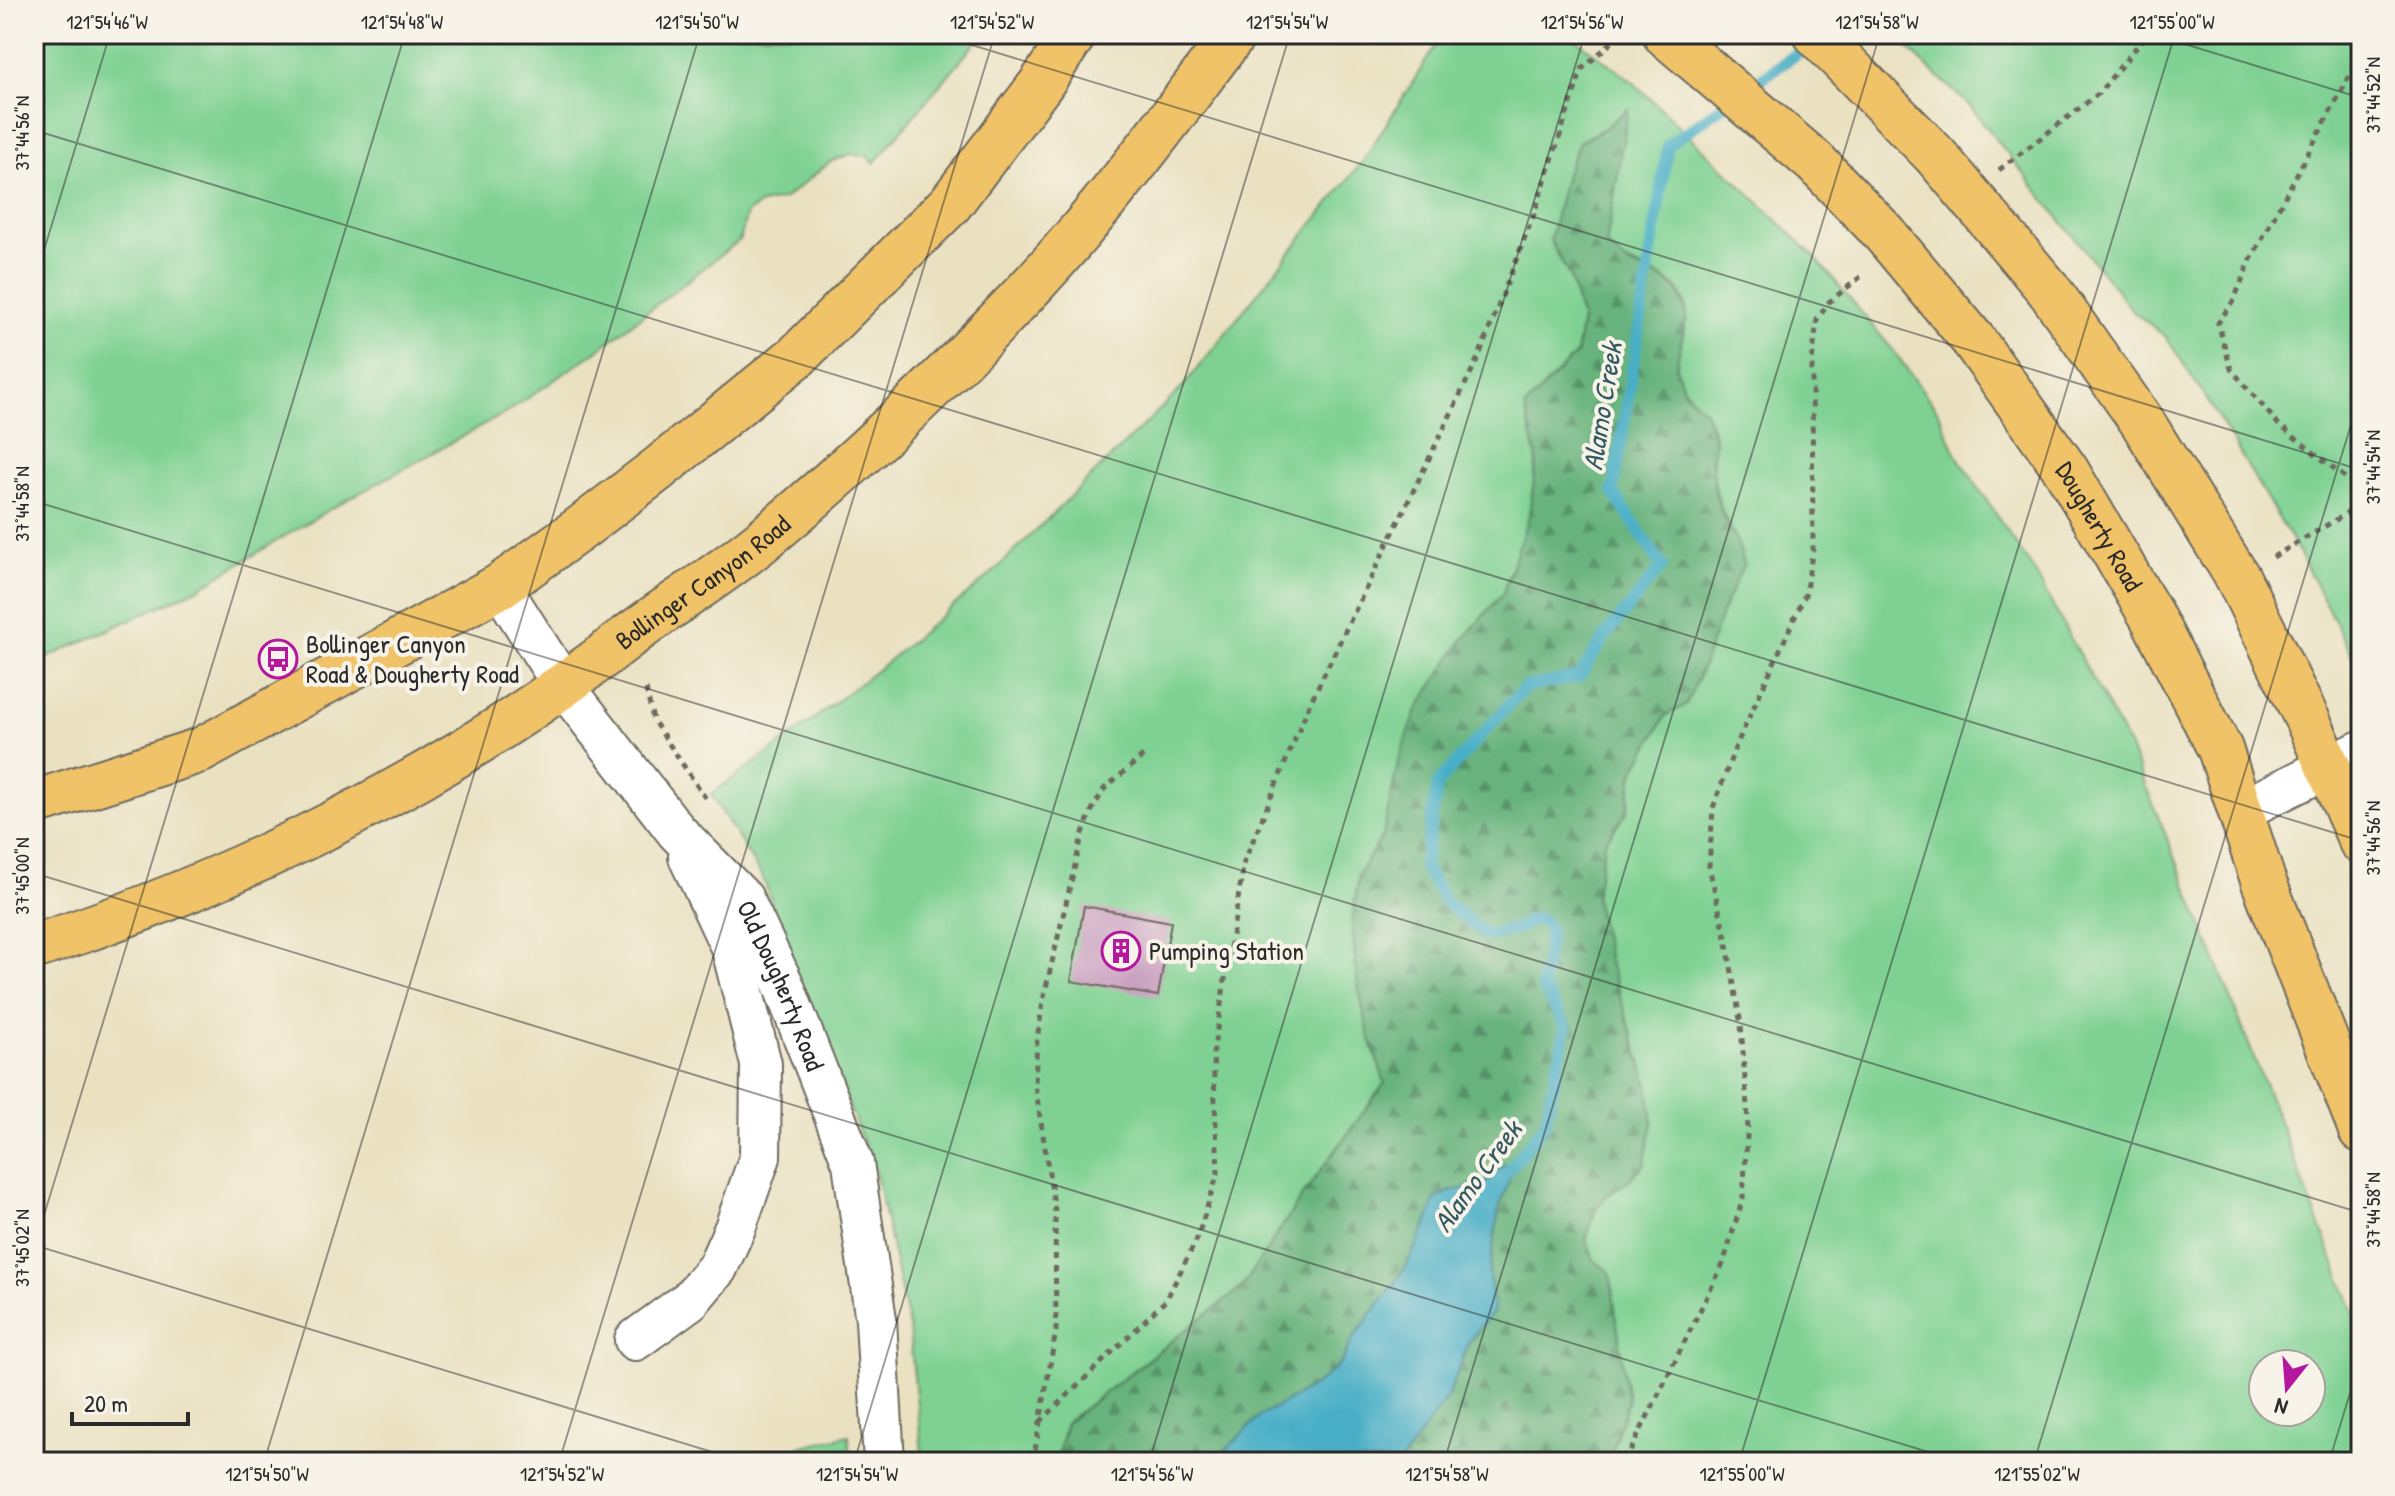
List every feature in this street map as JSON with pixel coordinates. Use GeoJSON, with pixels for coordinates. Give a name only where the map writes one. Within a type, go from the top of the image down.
{"type":"FeatureCollection","features":[{"type":"Feature","properties":{"kind":"main road"},"geometry":{"type":"LineString","coordinates":[[34,803],[201,750],[500,586],[658,469],[797,356],[950,204],[1041,84],[1074,34]]}},
{"type":"Feature","properties":{"kind":"main road","name":"Bollinger Canyon Road"},"geometry":{"type":"LineString","coordinates":[[34,947],[243,867],[414,782],[563,685],[727,568],[879,438],[1027,291],[1139,161],[1234,34]]}},
{"type":"Feature","properties":{"kind":"main road","name":"Dougherty Road"},"geometry":{"type":"LineString","coordinates":[[1665,34],[1816,163],[1883,232],[1974,341],[2066,470],[2151,615],[2220,749],[2263,880],[2361,1130]]}},
{"type":"Feature","properties":{"kind":"main road"},"geometry":{"type":"LineString","coordinates":[[1816,34],[1935,155],[2049,290],[2143,423],[2345,758],[2361,841]]}},
{"type":"Feature","properties":{"kind":"street","name":"Old Dougherty Road"},"geometry":{"type":"LineString","coordinates":[[500,586],[563,685],[677,832],[743,899],[783,984],[853,1163],[876,1320],[884,1462]]}},
{"type":"Feature","properties":{"kind":"street"},"geometry":{"type":"LineString","coordinates":[[2240,811],[2345,758]]}},
{"type":"Feature","properties":{"kind":"street"},"geometry":{"type":"LineString","coordinates":[[635,1340],[690,1300],[717,1268],[760,1157],[761,1064],[732,949],[677,832]]}},
{"type":"Feature","properties":{"kind":"path"},"geometry":{"type":"LineString","coordinates":[[1040,1422],[1166,1300],[1197,1239],[1218,1173],[1213,1054],[1244,862],[1310,703],[1479,356],[1534,214],[1582,69],[1621,34]]}},
{"type":"Feature","properties":{"kind":"path"},"geometry":{"type":"LineString","coordinates":[[1997,172],[2098,94],[2147,34]]}},
{"type":"Feature","properties":{"kind":"path"},"geometry":{"type":"LineString","coordinates":[[2361,55],[2249,263],[2234,300],[2218,323],[2231,369],[2279,425],[2361,490]]}},
{"type":"Feature","properties":{"kind":"path"},"geometry":{"type":"LineString","coordinates":[[1625,1462],[1723,1264],[1743,1198],[1748,1121],[1741,1025],[1726,938],[1709,867],[1713,808],[1735,748],[1805,595],[1813,549],[1812,362],[1817,320],[1829,302],[1865,274]]}},
{"type":"Feature","properties":{"kind":"path"},"geometry":{"type":"LineString","coordinates":[[2238,578],[2361,505]]}},
{"type":"Feature","properties":{"kind":"path"},"geometry":{"type":"LineString","coordinates":[[1033,1462],[1056,1331],[1055,1211],[1035,1085],[1037,1039],[1044,996],[1082,836],[1104,789],[1143,756]]}},
{"type":"Feature","properties":{"kind":"green space"},"geometry":{"type":"Polygon","coordinates":[[[34,34],[983,34],[874,163],[866,155],[851,154],[830,162],[784,199],[761,204],[747,213],[740,240],[594,353],[506,413],[330,509],[197,589],[34,664],[34,34]]]}},
{"type":"Feature","properties":{"kind":"green space"},"geometry":{"type":"Polygon","coordinates":[[[1443,34],[1569,34],[1632,81],[1814,256],[1893,350],[1939,413],[1957,456],[2034,571],[2129,746],[2361,1330],[2361,1462],[1608,1462],[1628,1401],[1621,1360],[1586,1239],[1596,1209],[1606,1196],[1627,1182],[1647,1082],[1609,962],[1594,898],[1605,842],[1627,812],[1633,773],[1666,715],[1704,663],[1721,614],[1736,538],[1716,492],[1712,428],[1684,388],[1677,369],[1678,350],[1686,321],[1684,301],[1672,284],[1623,260],[1606,245],[1627,110],[1605,128],[1579,142],[1550,240],[1570,277],[1582,320],[1576,354],[1525,407],[1537,459],[1529,516],[1503,593],[1461,642],[1399,759],[1383,835],[1359,874],[1352,924],[1357,980],[1369,1035],[1385,1083],[1305,1192],[1243,1286],[1066,1422],[1056,1462],[923,1462],[909,1328],[876,1174],[796,972],[763,878],[711,794],[783,743],[887,662],[990,575],[1181,389],[1363,161],[1443,34]]]}},
{"type":"Feature","properties":{"kind":"green space"},"geometry":{"type":"Polygon","coordinates":[[[1892,34],[2361,34],[2361,664],[2357,665],[2300,554],[2166,337],[2134,312],[1969,105],[1892,34]]]}},
{"type":"Feature","properties":{"kind":"green space"},"geometry":{"type":"Polygon","coordinates":[[[1628,109],[1606,245],[1630,265],[1662,278],[1679,291],[1687,315],[1676,367],[1684,391],[1705,411],[1715,439],[1712,460],[1715,492],[1744,563],[1686,705],[1666,715],[1633,773],[1627,812],[1605,842],[1595,898],[1609,962],[1647,1082],[1653,1123],[1644,1165],[1627,1182],[1606,1196],[1596,1209],[1586,1239],[1594,1260],[1610,1272],[1628,1401],[1608,1462],[1401,1462],[1449,1394],[1469,1341],[1494,1311],[1489,1273],[1499,1209],[1509,1178],[1436,1199],[1404,1270],[1353,1339],[1341,1363],[1317,1384],[1259,1417],[1214,1462],[1056,1462],[1066,1423],[1243,1286],[1305,1192],[1385,1083],[1369,1036],[1357,980],[1352,924],[1359,874],[1383,835],[1399,759],[1418,708],[1461,642],[1503,593],[1529,516],[1537,459],[1525,407],[1576,354],[1582,320],[1570,277],[1550,240],[1566,174],[1579,142],[1605,128],[1628,109]]]}},
{"type":"Feature","properties":{"kind":"green space"},"geometry":{"type":"Polygon","coordinates":[[[849,1435],[851,1462],[735,1462],[849,1435]]]}},
{"type":"Feature","properties":{"kind":"water"},"geometry":{"type":"Polygon","coordinates":[[[1504,1164],[1510,1178],[1499,1209],[1489,1273],[1494,1311],[1469,1341],[1449,1394],[1401,1462],[1214,1462],[1259,1417],[1317,1384],[1341,1363],[1353,1339],[1404,1270],[1428,1222],[1435,1199],[1487,1182],[1504,1164]]]}},
{"type":"Feature","properties":{"kind":"building","name":"Pumping Station"},"geometry":{"type":"Polygon","coordinates":[[[1084,906],[1171,922],[1158,996],[1071,981],[1084,906]]]}},
{"type":"Feature","properties":{"kind":"waterway","name":"Alamo Creek"},"geometry":{"type":"LineString","coordinates":[[1497,1185],[1545,1124],[1566,1027],[1542,986],[1550,932],[1543,920],[1531,919],[1522,927],[1488,936],[1445,902],[1424,866],[1438,783],[1525,687],[1579,677],[1607,634],[1662,566],[1613,492],[1668,145],[1813,42]]}},
{"type":"Feature","properties":{"kind":"place","name":"Bollinger Canyon Road & Dougherty Road"},"geometry":{"type":"Point","coordinates":[278,659]}},
{"type":"Feature","properties":{"kind":"place","name":"Pumping Station"},"geometry":{"type":"Point","coordinates":[1121,951]}}]}
